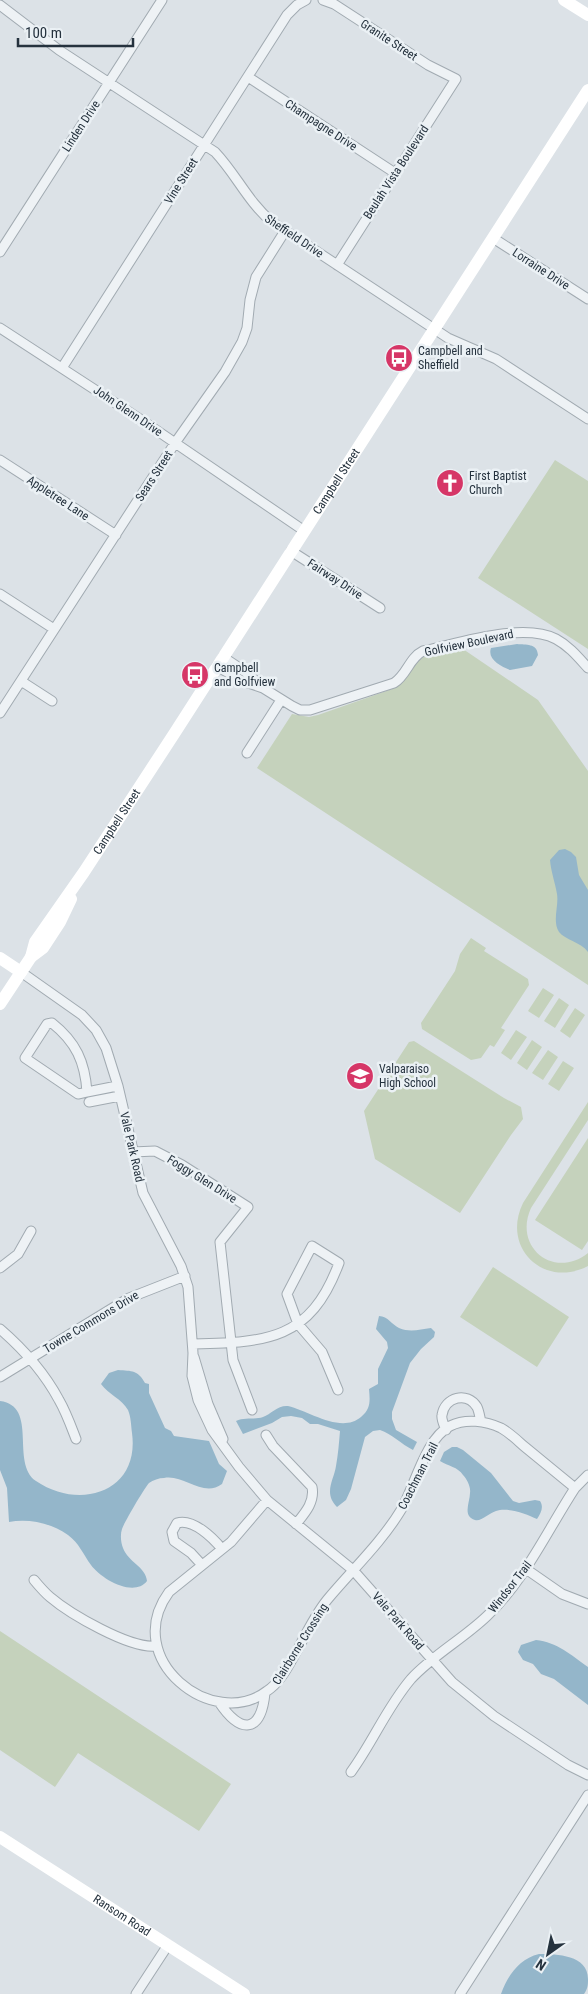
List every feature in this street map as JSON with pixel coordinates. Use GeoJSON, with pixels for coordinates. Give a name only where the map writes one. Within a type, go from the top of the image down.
{"type":"FeatureCollection","features":[{"type":"Feature","properties":{"kind":"main road"},"geometry":{"type":"LineString","coordinates":[[564,0],[588,15]]}},
{"type":"Feature","properties":{"kind":"main road","name":"Campbell Street"},"geometry":{"type":"LineString","coordinates":[[0,1004],[32,957],[43,948],[60,922],[84,872],[588,90]]}},
{"type":"Feature","properties":{"kind":"main road"},"geometry":{"type":"LineString","coordinates":[[0,958],[22,972]]}},
{"type":"Feature","properties":{"kind":"main road","name":"Ransom Road"},"geometry":{"type":"LineString","coordinates":[[0,1838],[244,1994]]}},
{"type":"Feature","properties":{"kind":"street","name":"Linden Drive"},"geometry":{"type":"LineString","coordinates":[[0,252],[162,0]]}},
{"type":"Feature","properties":{"kind":"street","name":"Vine Street"},"geometry":{"type":"LineString","coordinates":[[62,368],[287,15],[296,5],[306,0]]}},
{"type":"Feature","properties":{"kind":"street","name":"Granite Street"},"geometry":{"type":"LineString","coordinates":[[324,0],[334,4],[428,65],[456,79]]}},
{"type":"Feature","properties":{"kind":"street","name":"Sheffield Drive"},"geometry":{"type":"LineString","coordinates":[[0,5],[43,39],[204,144],[225,162],[260,212],[285,231],[434,328],[462,345],[496,359],[588,419]]}},
{"type":"Feature","properties":{"kind":"street","name":"Champagne Drive"},"geometry":{"type":"LineString","coordinates":[[248,77],[395,174]]}},
{"type":"Feature","properties":{"kind":"street","name":"Beulah Vista Boulevard"},"geometry":{"type":"LineString","coordinates":[[337,265],[456,79]]}},
{"type":"Feature","properties":{"kind":"street","name":"Sears Street"},"geometry":{"type":"LineString","coordinates":[[0,713],[175,442],[225,372],[242,342],[247,328],[250,300],[256,277],[285,231]]}},
{"type":"Feature","properties":{"kind":"street","name":"Lorraine Drive"},"geometry":{"type":"LineString","coordinates":[[493,238],[588,299]]}},
{"type":"Feature","properties":{"kind":"street","name":"John Glenn Drive"},"geometry":{"type":"LineString","coordinates":[[0,328],[175,442],[303,530]]}},
{"type":"Feature","properties":{"kind":"street","name":"Appletree Lane"},"geometry":{"type":"LineString","coordinates":[[0,460],[116,535]]}},
{"type":"Feature","properties":{"kind":"street","name":"Fairway Drive"},"geometry":{"type":"LineString","coordinates":[[290,550],[380,608]]}},
{"type":"Feature","properties":{"kind":"street"},"geometry":{"type":"LineString","coordinates":[[0,594],[54,629]]}},
{"type":"Feature","properties":{"kind":"street","name":"Golfview Boulevard"},"geometry":{"type":"LineString","coordinates":[[220,661],[240,680],[263,688],[300,710],[310,710],[394,683],[400,678],[413,659],[424,652],[517,632],[542,633],[558,640],[572,650],[588,668]]}},
{"type":"Feature","properties":{"kind":"street"},"geometry":{"type":"LineString","coordinates":[[21,681],[52,701]]}},
{"type":"Feature","properties":{"kind":"street"},"geometry":{"type":"LineString","coordinates":[[247,753],[281,700]]}},
{"type":"Feature","properties":{"kind":"street","name":"Vale Park Road"},"geometry":{"type":"LineString","coordinates":[[22,972],[92,1024],[106,1048],[118,1086],[146,1202],[176,1255],[185,1276],[190,1297],[193,1348],[208,1404],[225,1446],[239,1467],[267,1500],[353,1570],[452,1682],[494,1716],[568,1765],[588,1775]]}},
{"type":"Feature","properties":{"kind":"street"},"geometry":{"type":"LineString","coordinates":[[87,1092],[84,1065],[75,1046],[52,1023],[47,1024],[25,1058],[78,1094],[118,1086]]}},
{"type":"Feature","properties":{"kind":"street"},"geometry":{"type":"LineString","coordinates":[[89,1102],[120,1096]]}},
{"type":"Feature","properties":{"kind":"street","name":"Foggy Glen Drive"},"geometry":{"type":"LineString","coordinates":[[133,1152],[155,1151],[182,1165],[248,1207],[220,1242],[233,1360],[252,1410]]}},
{"type":"Feature","properties":{"kind":"street"},"geometry":{"type":"LineString","coordinates":[[0,1268],[18,1254],[31,1231]]}},
{"type":"Feature","properties":{"kind":"street"},"geometry":{"type":"LineString","coordinates":[[193,1348],[232,1341],[264,1339],[279,1335],[298,1324],[314,1310],[339,1263],[312,1246],[287,1294],[298,1324],[322,1352],[338,1390]]}},
{"type":"Feature","properties":{"kind":"street","name":"Towne Commons Drive"},"geometry":{"type":"LineString","coordinates":[[0,1377],[129,1298],[185,1276]]}},
{"type":"Feature","properties":{"kind":"street"},"geometry":{"type":"LineString","coordinates":[[0,1329],[29,1359],[59,1400],[76,1439]]}},
{"type":"Feature","properties":{"kind":"street","name":"Coachman Trail"},"geometry":{"type":"LineString","coordinates":[[446,1430],[441,1416],[450,1400],[456,1398],[464,1397],[471,1401],[477,1407],[481,1422]]}},
{"type":"Feature","properties":{"kind":"street","name":"Coachman Trail"},"geometry":{"type":"LineString","coordinates":[[353,1570],[388,1530],[412,1490],[431,1445],[450,1426],[462,1422],[481,1422],[504,1429],[575,1488]]}},
{"type":"Feature","properties":{"kind":"street"},"geometry":{"type":"LineString","coordinates":[[266,1435],[273,1446],[312,1487],[313,1495],[310,1505],[296,1524]]}},
{"type":"Feature","properties":{"kind":"street","name":"Windsor Trail"},"geometry":{"type":"LineString","coordinates":[[351,1772],[415,1675],[487,1616],[515,1584],[575,1488],[588,1475]]}},
{"type":"Feature","properties":{"kind":"street"},"geometry":{"type":"LineString","coordinates":[[34,1580],[52,1599],[102,1629],[142,1646],[156,1646],[156,1622],[162,1603],[173,1588],[237,1537],[267,1500]]}},
{"type":"Feature","properties":{"kind":"street"},"geometry":{"type":"LineString","coordinates":[[202,1565],[191,1554],[174,1542],[172,1532],[177,1523],[191,1524],[211,1537],[222,1550]]}},
{"type":"Feature","properties":{"kind":"street"},"geometry":{"type":"LineString","coordinates":[[526,1569],[562,1594],[588,1604]]}},
{"type":"Feature","properties":{"kind":"street","name":"Clairborne Crossing"},"geometry":{"type":"LineString","coordinates":[[156,1646],[164,1665],[173,1676],[198,1693],[219,1702],[233,1704],[247,1701],[265,1693],[280,1679],[322,1607],[353,1570]]}},
{"type":"Feature","properties":{"kind":"street","name":"Clairborne Crossing"},"geometry":{"type":"LineString","coordinates":[[219,1702],[232,1719],[246,1725],[258,1719],[262,1712],[265,1693]]}},
{"type":"Feature","properties":{"kind":"street"},"geometry":{"type":"LineString","coordinates":[[460,1994],[588,1795]]}},
{"type":"Feature","properties":{"kind":"street"},"geometry":{"type":"LineString","coordinates":[[136,1994],[168,1945]]}},
{"type":"Feature","properties":{"kind":"green space"},"geometry":{"type":"Polygon","coordinates":[[[555,460],[588,481],[588,649],[478,578],[555,460]]]}},
{"type":"Feature","properties":{"kind":"green space"},"geometry":{"type":"Polygon","coordinates":[[[463,649],[538,700],[588,771],[588,985],[257,768],[292,714],[309,717],[318,715],[395,688],[423,657],[463,649]]]}},
{"type":"Feature","properties":{"kind":"green space"},"geometry":{"type":"Polygon","coordinates":[[[471,938],[486,948],[484,951],[528,979],[529,985],[501,1028],[505,1030],[494,1047],[490,1045],[481,1058],[471,1060],[422,1029],[421,1023],[455,971],[460,954],[471,938]]]}},
{"type":"Feature","properties":{"kind":"green space"},"geometry":{"type":"Polygon","coordinates":[[[543,988],[554,995],[539,1018],[528,1011],[543,988]]]}},
{"type":"Feature","properties":{"kind":"green space"},"geometry":{"type":"Polygon","coordinates":[[[559,998],[569,1005],[555,1028],[544,1021],[559,998]]]}},
{"type":"Feature","properties":{"kind":"green space"},"geometry":{"type":"Polygon","coordinates":[[[575,1008],[585,1015],[570,1038],[560,1031],[575,1008]]]}},
{"type":"Feature","properties":{"kind":"green space"},"geometry":{"type":"Polygon","coordinates":[[[516,1030],[527,1037],[511,1060],[501,1053],[516,1030]]]}},
{"type":"Feature","properties":{"kind":"green space"},"geometry":{"type":"Polygon","coordinates":[[[532,1040],[542,1047],[527,1070],[517,1063],[532,1040]]]}},
{"type":"Feature","properties":{"kind":"green space"},"geometry":{"type":"Polygon","coordinates":[[[414,1041],[521,1107],[523,1119],[460,1213],[375,1159],[364,1111],[409,1042],[414,1041]]]}},
{"type":"Feature","properties":{"kind":"green space"},"geometry":{"type":"Polygon","coordinates":[[[548,1050],[558,1057],[543,1080],[532,1073],[548,1050]]]}},
{"type":"Feature","properties":{"kind":"green space"},"geometry":{"type":"Polygon","coordinates":[[[563,1061],[574,1068],[559,1091],[548,1084],[563,1061]]]}},
{"type":"Feature","properties":{"kind":"green space"},"geometry":{"type":"Polygon","coordinates":[[[588,1102],[588,1120],[531,1208],[527,1222],[528,1235],[532,1246],[540,1255],[550,1261],[562,1263],[575,1260],[588,1253],[588,1266],[572,1272],[556,1272],[542,1268],[531,1260],[522,1249],[518,1235],[518,1220],[523,1203],[588,1102]]]}},
{"type":"Feature","properties":{"kind":"green space"},"geometry":{"type":"Polygon","coordinates":[[[588,1138],[588,1241],[582,1250],[535,1220],[588,1138]]]}},
{"type":"Feature","properties":{"kind":"green space"},"geometry":{"type":"Polygon","coordinates":[[[493,1267],[569,1317],[537,1367],[460,1317],[493,1267]]]}},
{"type":"Feature","properties":{"kind":"green space"},"geometry":{"type":"Polygon","coordinates":[[[0,1631],[231,1784],[199,1831],[78,1753],[55,1787],[0,1750],[0,1631]]]}},
{"type":"Feature","properties":{"kind":"water"},"geometry":{"type":"Polygon","coordinates":[[[517,644],[530,645],[536,648],[538,655],[532,666],[510,670],[499,664],[491,656],[491,648],[517,644]]]}},
{"type":"Feature","properties":{"kind":"water"},"geometry":{"type":"Polygon","coordinates":[[[565,849],[576,857],[579,875],[588,890],[588,952],[562,935],[557,928],[557,894],[550,860],[559,850],[565,849]]]}},
{"type":"Feature","properties":{"kind":"water"},"geometry":{"type":"Polygon","coordinates":[[[379,1316],[385,1317],[396,1327],[403,1329],[431,1328],[435,1332],[434,1337],[410,1363],[392,1412],[392,1419],[396,1430],[417,1442],[413,1450],[380,1430],[373,1431],[365,1437],[351,1489],[346,1500],[337,1507],[331,1497],[330,1486],[337,1462],[340,1431],[318,1424],[310,1424],[302,1418],[291,1416],[282,1417],[272,1423],[243,1434],[236,1421],[263,1417],[284,1406],[335,1422],[353,1422],[361,1417],[368,1408],[370,1401],[369,1389],[378,1384],[378,1369],[388,1348],[387,1342],[376,1329],[379,1316]]]}},
{"type":"Feature","properties":{"kind":"water"},"geometry":{"type":"Polygon","coordinates":[[[118,1370],[137,1373],[145,1383],[149,1384],[149,1393],[165,1428],[171,1431],[174,1436],[209,1441],[219,1464],[227,1471],[222,1484],[215,1488],[201,1487],[171,1478],[158,1479],[149,1483],[126,1520],[121,1534],[125,1553],[146,1576],[147,1581],[141,1586],[134,1588],[118,1585],[102,1576],[91,1565],[75,1542],[68,1535],[54,1527],[32,1521],[9,1522],[7,1488],[0,1470],[0,1401],[12,1405],[18,1413],[22,1424],[25,1462],[29,1473],[36,1481],[53,1490],[88,1495],[104,1490],[117,1482],[127,1470],[132,1453],[130,1418],[125,1406],[101,1384],[109,1373],[118,1370]]]}},
{"type":"Feature","properties":{"kind":"water"},"geometry":{"type":"Polygon","coordinates":[[[452,1447],[463,1450],[491,1473],[513,1501],[519,1503],[540,1501],[542,1510],[537,1519],[511,1510],[496,1511],[480,1520],[471,1518],[468,1512],[470,1491],[467,1481],[461,1472],[440,1461],[444,1452],[452,1447]]]}},
{"type":"Feature","properties":{"kind":"water"},"geometry":{"type":"Polygon","coordinates":[[[536,1640],[557,1646],[588,1667],[588,1705],[554,1679],[541,1674],[533,1664],[523,1660],[518,1652],[521,1645],[536,1640]]]}},
{"type":"Feature","properties":{"kind":"water"},"geometry":{"type":"Polygon","coordinates":[[[539,1954],[570,1958],[583,1965],[587,1971],[588,1979],[584,1994],[501,1994],[507,1980],[515,1969],[532,1956],[539,1954]]]}},
{"type":"Feature","properties":{"kind":"place","name":"Campbell and Sheffield"},"geometry":{"type":"Point","coordinates":[399,358]}},
{"type":"Feature","properties":{"kind":"place","name":"First Baptist Church"},"geometry":{"type":"Point","coordinates":[450,483]}},
{"type":"Feature","properties":{"kind":"place","name":"Campbell and Golfview"},"geometry":{"type":"Point","coordinates":[195,675]}},
{"type":"Feature","properties":{"kind":"place","name":"Valparaiso High School"},"geometry":{"type":"Point","coordinates":[360,1076]}}]}
